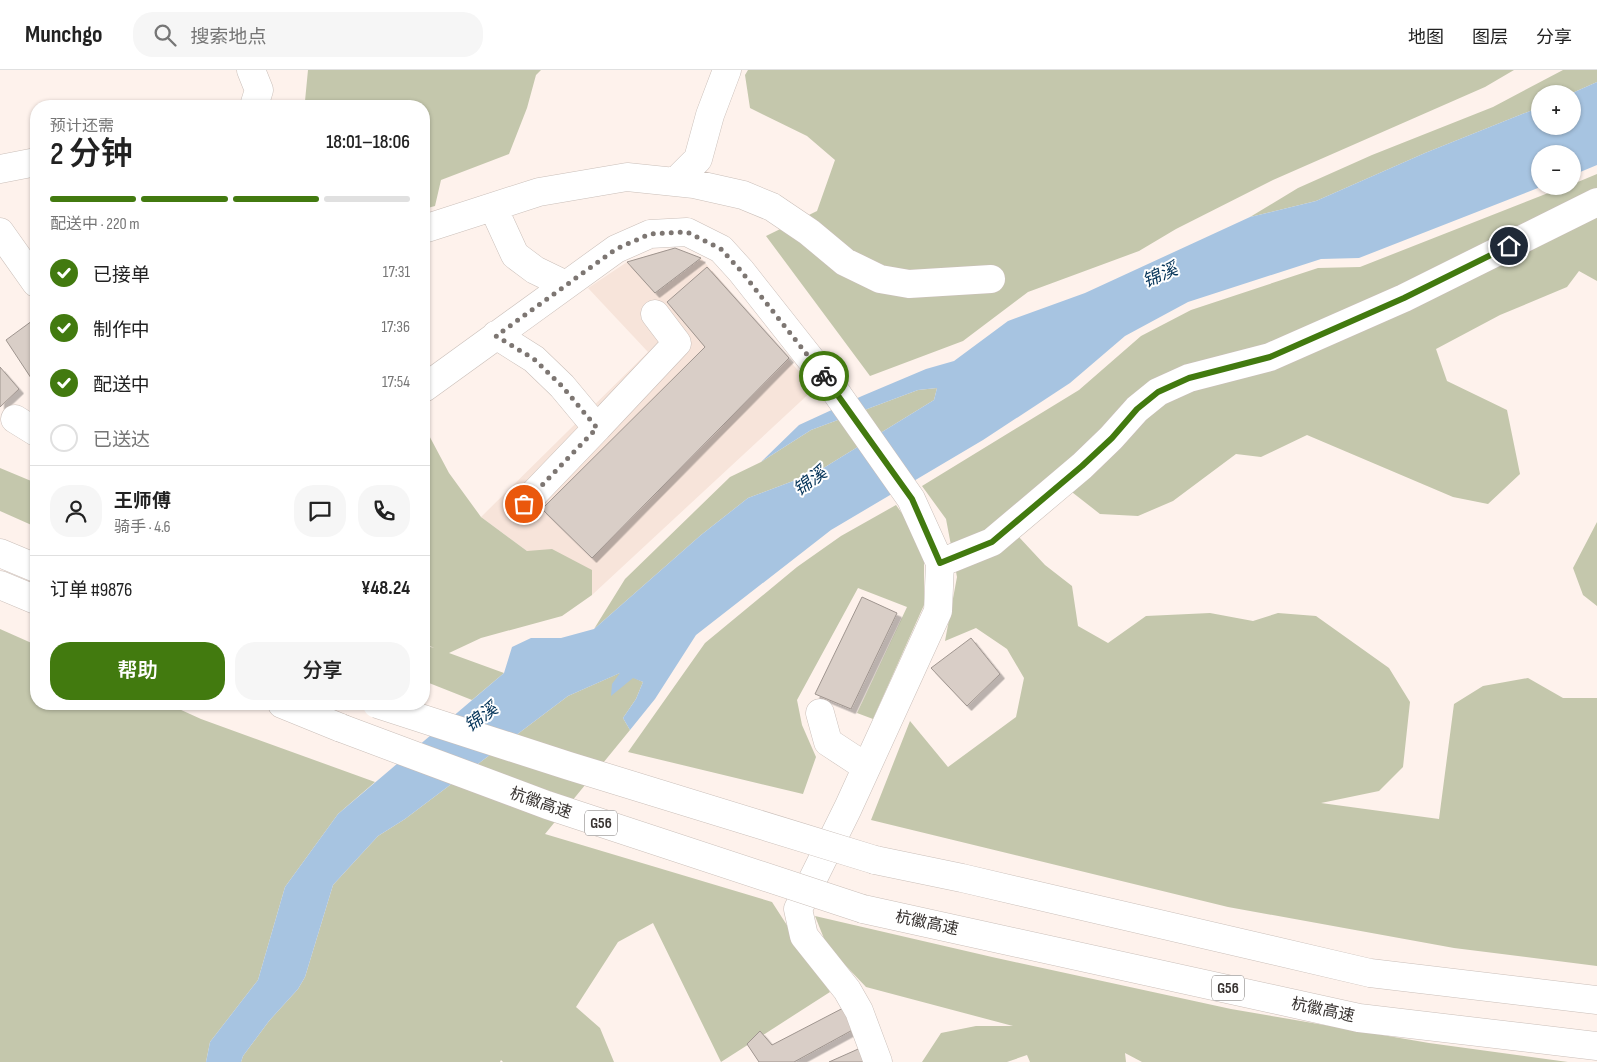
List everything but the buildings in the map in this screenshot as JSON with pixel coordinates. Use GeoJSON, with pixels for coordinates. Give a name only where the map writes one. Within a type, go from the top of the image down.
{"type":"FeatureCollection","features":[{"type":"Feature","properties":{"kind":"main road"},"geometry":{"type":"LineString","coordinates":[[251,70],[259,90],[256,100]]}},
{"type":"Feature","properties":{"kind":"main road"},"geometry":{"type":"LineString","coordinates":[[675,182],[698,159],[710,115],[727,70]]}},
{"type":"Feature","properties":{"kind":"main road"},"geometry":{"type":"LineString","coordinates":[[0,170],[30,163]]}},
{"type":"Feature","properties":{"kind":"main road"},"geometry":{"type":"LineString","coordinates":[[430,227],[539,192],[626,177],[694,184],[743,195],[772,207],[809,232],[845,262],[880,279],[909,284],[991,279]]}},
{"type":"Feature","properties":{"kind":"main road"},"geometry":{"type":"LineString","coordinates":[[940,563],[992,542],[1082,466],[1112,438],[1137,409],[1158,392],[1189,378],[1270,357],[1404,298],[1597,202]]}},
{"type":"Feature","properties":{"kind":"main road"},"geometry":{"type":"LineString","coordinates":[[492,207],[516,255],[535,270],[566,285]]}},
{"type":"Feature","properties":{"kind":"main road"},"geometry":{"type":"LineString","coordinates":[[0,232],[30,274]]}},
{"type":"Feature","properties":{"kind":"main road"},"geometry":{"type":"LineString","coordinates":[[430,384],[616,249],[650,234],[687,232],[721,249],[741,271],[831,385],[912,499],[940,563],[938,611],[798,909],[804,936],[847,990],[859,1011],[878,1062]]}},
{"type":"Feature","properties":{"kind":"main road"},"geometry":{"type":"LineString","coordinates":[[524,504],[677,343],[655,314]]}},
{"type":"Feature","properties":{"kind":"main road"},"geometry":{"type":"LineString","coordinates":[[496,336],[534,359],[562,386],[597,428]]}},
{"type":"Feature","properties":{"kind":"main road"},"geometry":{"type":"LineString","coordinates":[[0,553],[30,566]]}},
{"type":"Feature","properties":{"kind":"main road"},"geometry":{"type":"LineString","coordinates":[[0,585],[30,598]]}},
{"type":"Feature","properties":{"kind":"main road","name":"杭徽高速"},"geometry":{"type":"LineString","coordinates":[[297,710],[546,805],[863,908],[1359,1018],[1597,1046]]}},
{"type":"Feature","properties":{"kind":"main road"},"geometry":{"type":"LineString","coordinates":[[395,710],[875,860],[962,878],[1370,973],[1597,1000]]}},
{"type":"Feature","properties":{"kind":"main road"},"geometry":{"type":"LineString","coordinates":[[820,713],[828,742],[866,767]]}},
{"type":"Feature","properties":{"kind":"shaded area"},"geometry":{"type":"Polygon","coordinates":[[[666,250],[701,258],[814,389],[592,595],[481,517],[648,352],[588,288],[627,262],[666,250]]]}},
{"type":"Feature","properties":{"kind":"green space"},"geometry":{"type":"Polygon","coordinates":[[[308,70],[541,70],[536,75],[527,108],[509,154],[441,180],[435,206],[430,207],[430,100],[305,100],[308,70]]]}},
{"type":"Feature","properties":{"kind":"green space"},"geometry":{"type":"Polygon","coordinates":[[[748,70],[1514,70],[1485,87],[1273,180],[1176,229],[1139,251],[1028,292],[963,341],[870,376],[766,236],[817,211],[835,160],[807,136],[750,108],[745,75],[748,70]]]}},
{"type":"Feature","properties":{"kind":"green space"},"geometry":{"type":"Polygon","coordinates":[[[1563,70],[1597,70],[1597,82],[1581,89],[1581,85],[1535,85],[1563,70]]]}},
{"type":"Feature","properties":{"kind":"green space"},"geometry":{"type":"Polygon","coordinates":[[[1531,87],[1531,111],[1425,153],[1316,201],[1250,217],[1298,188],[1372,155],[1493,107],[1531,87]]]}},
{"type":"Feature","properties":{"kind":"green space"},"geometry":{"type":"Polygon","coordinates":[[[1597,174],[1597,281],[1579,271],[1567,287],[1500,315],[1436,349],[1447,381],[1507,410],[1520,474],[1488,504],[1453,497],[1307,435],[1261,457],[1236,454],[1173,501],[1138,516],[1100,514],[1068,489],[1018,536],[1045,565],[1072,586],[1078,626],[1108,643],[1146,616],[1210,613],[1253,621],[1278,613],[1316,616],[1389,668],[1410,702],[1403,767],[1379,791],[1321,803],[1439,819],[1454,704],[1483,686],[1528,678],[1563,698],[1597,698],[1597,966],[1454,948],[1228,907],[871,820],[910,721],[948,767],[1016,717],[1024,678],[1007,649],[976,628],[945,641],[957,577],[946,519],[922,486],[1079,390],[1141,336],[1191,310],[1318,268],[1360,267],[1543,195],[1581,195],[1581,181],[1597,174]]]}},
{"type":"Feature","properties":{"kind":"green space"},"geometry":{"type":"Polygon","coordinates":[[[937,388],[934,400],[817,472],[748,498],[701,535],[594,629],[625,579],[730,477],[761,462],[811,430],[918,390],[937,388]]]}},
{"type":"Feature","properties":{"kind":"green space"},"geometry":{"type":"Polygon","coordinates":[[[430,437],[449,473],[481,517],[527,551],[552,549],[592,570],[592,595],[562,616],[481,638],[449,653],[504,673],[472,700],[430,683],[430,647],[434,648],[430,646],[430,437]]]}},
{"type":"Feature","properties":{"kind":"green space"},"geometry":{"type":"Polygon","coordinates":[[[0,468],[30,480],[30,524],[0,511],[0,468]]]}},
{"type":"Feature","properties":{"kind":"green space"},"geometry":{"type":"Polygon","coordinates":[[[896,505],[918,536],[924,562],[924,605],[873,719],[857,713],[907,607],[858,588],[797,700],[802,725],[816,757],[803,794],[628,752],[705,643],[797,567],[841,536],[896,505]]]}},
{"type":"Feature","properties":{"kind":"green space"},"geometry":{"type":"Polygon","coordinates":[[[1597,522],[1597,606],[1583,595],[1573,568],[1597,522]]]}},
{"type":"Feature","properties":{"kind":"green space"},"geometry":{"type":"Polygon","coordinates":[[[0,629],[30,642],[30,710],[181,710],[201,719],[375,782],[338,814],[285,887],[258,980],[210,1042],[206,1062],[0,1062],[0,629]]]}},
{"type":"Feature","properties":{"kind":"green space"},"geometry":{"type":"Polygon","coordinates":[[[622,672],[643,682],[636,699],[623,718],[630,730],[545,834],[772,902],[830,992],[721,1062],[653,923],[618,942],[576,1007],[600,1028],[614,1062],[503,1062],[501,1060],[500,1062],[241,1062],[243,1056],[269,1021],[298,989],[305,977],[333,885],[378,836],[405,819],[568,696],[622,672]]]}},
{"type":"Feature","properties":{"kind":"green space"},"geometry":{"type":"Polygon","coordinates":[[[815,916],[1231,1009],[1429,1043],[1568,1062],[1142,1062],[1125,1053],[1126,1062],[1030,1062],[1027,1055],[1007,1062],[922,1062],[941,1033],[976,1026],[1013,1026],[866,987],[827,946],[815,916]]]}},
{"type":"Feature","properties":{"kind":"water","name":"锦溪"},"geometry":{"type":"Polygon","coordinates":[[[1597,82],[1597,165],[1581,172],[1581,145],[1531,145],[1531,191],[1359,258],[1321,259],[1188,302],[1125,336],[1070,383],[983,440],[831,530],[696,635],[655,699],[630,730],[623,718],[636,699],[643,682],[633,678],[611,696],[612,684],[620,673],[568,696],[405,819],[378,836],[333,885],[305,977],[298,989],[269,1021],[243,1056],[241,1062],[206,1062],[210,1042],[258,980],[285,887],[338,814],[504,673],[512,647],[531,638],[561,638],[594,629],[701,535],[748,498],[817,472],[934,400],[937,388],[918,390],[811,430],[761,462],[799,425],[926,369],[954,361],[1008,321],[1085,293],[1250,217],[1316,201],[1425,153],[1531,111],[1531,135],[1581,135],[1581,89],[1597,82]]]}},
{"type":"Feature","properties":{"kind":"way so far"},"geometry":{"type":"LineString","coordinates":[[524,504],[597,428],[562,386],[534,359],[496,336],[616,249],[650,234],[687,232],[721,249],[741,271],[824,376]]}},
{"type":"Feature","properties":{"kind":"route"},"geometry":{"type":"LineString","coordinates":[[824,376],[912,499],[940,563],[992,542],[1082,466],[1112,438],[1137,409],[1158,392],[1189,378],[1270,357],[1404,298],[1509,246]]}}]}
